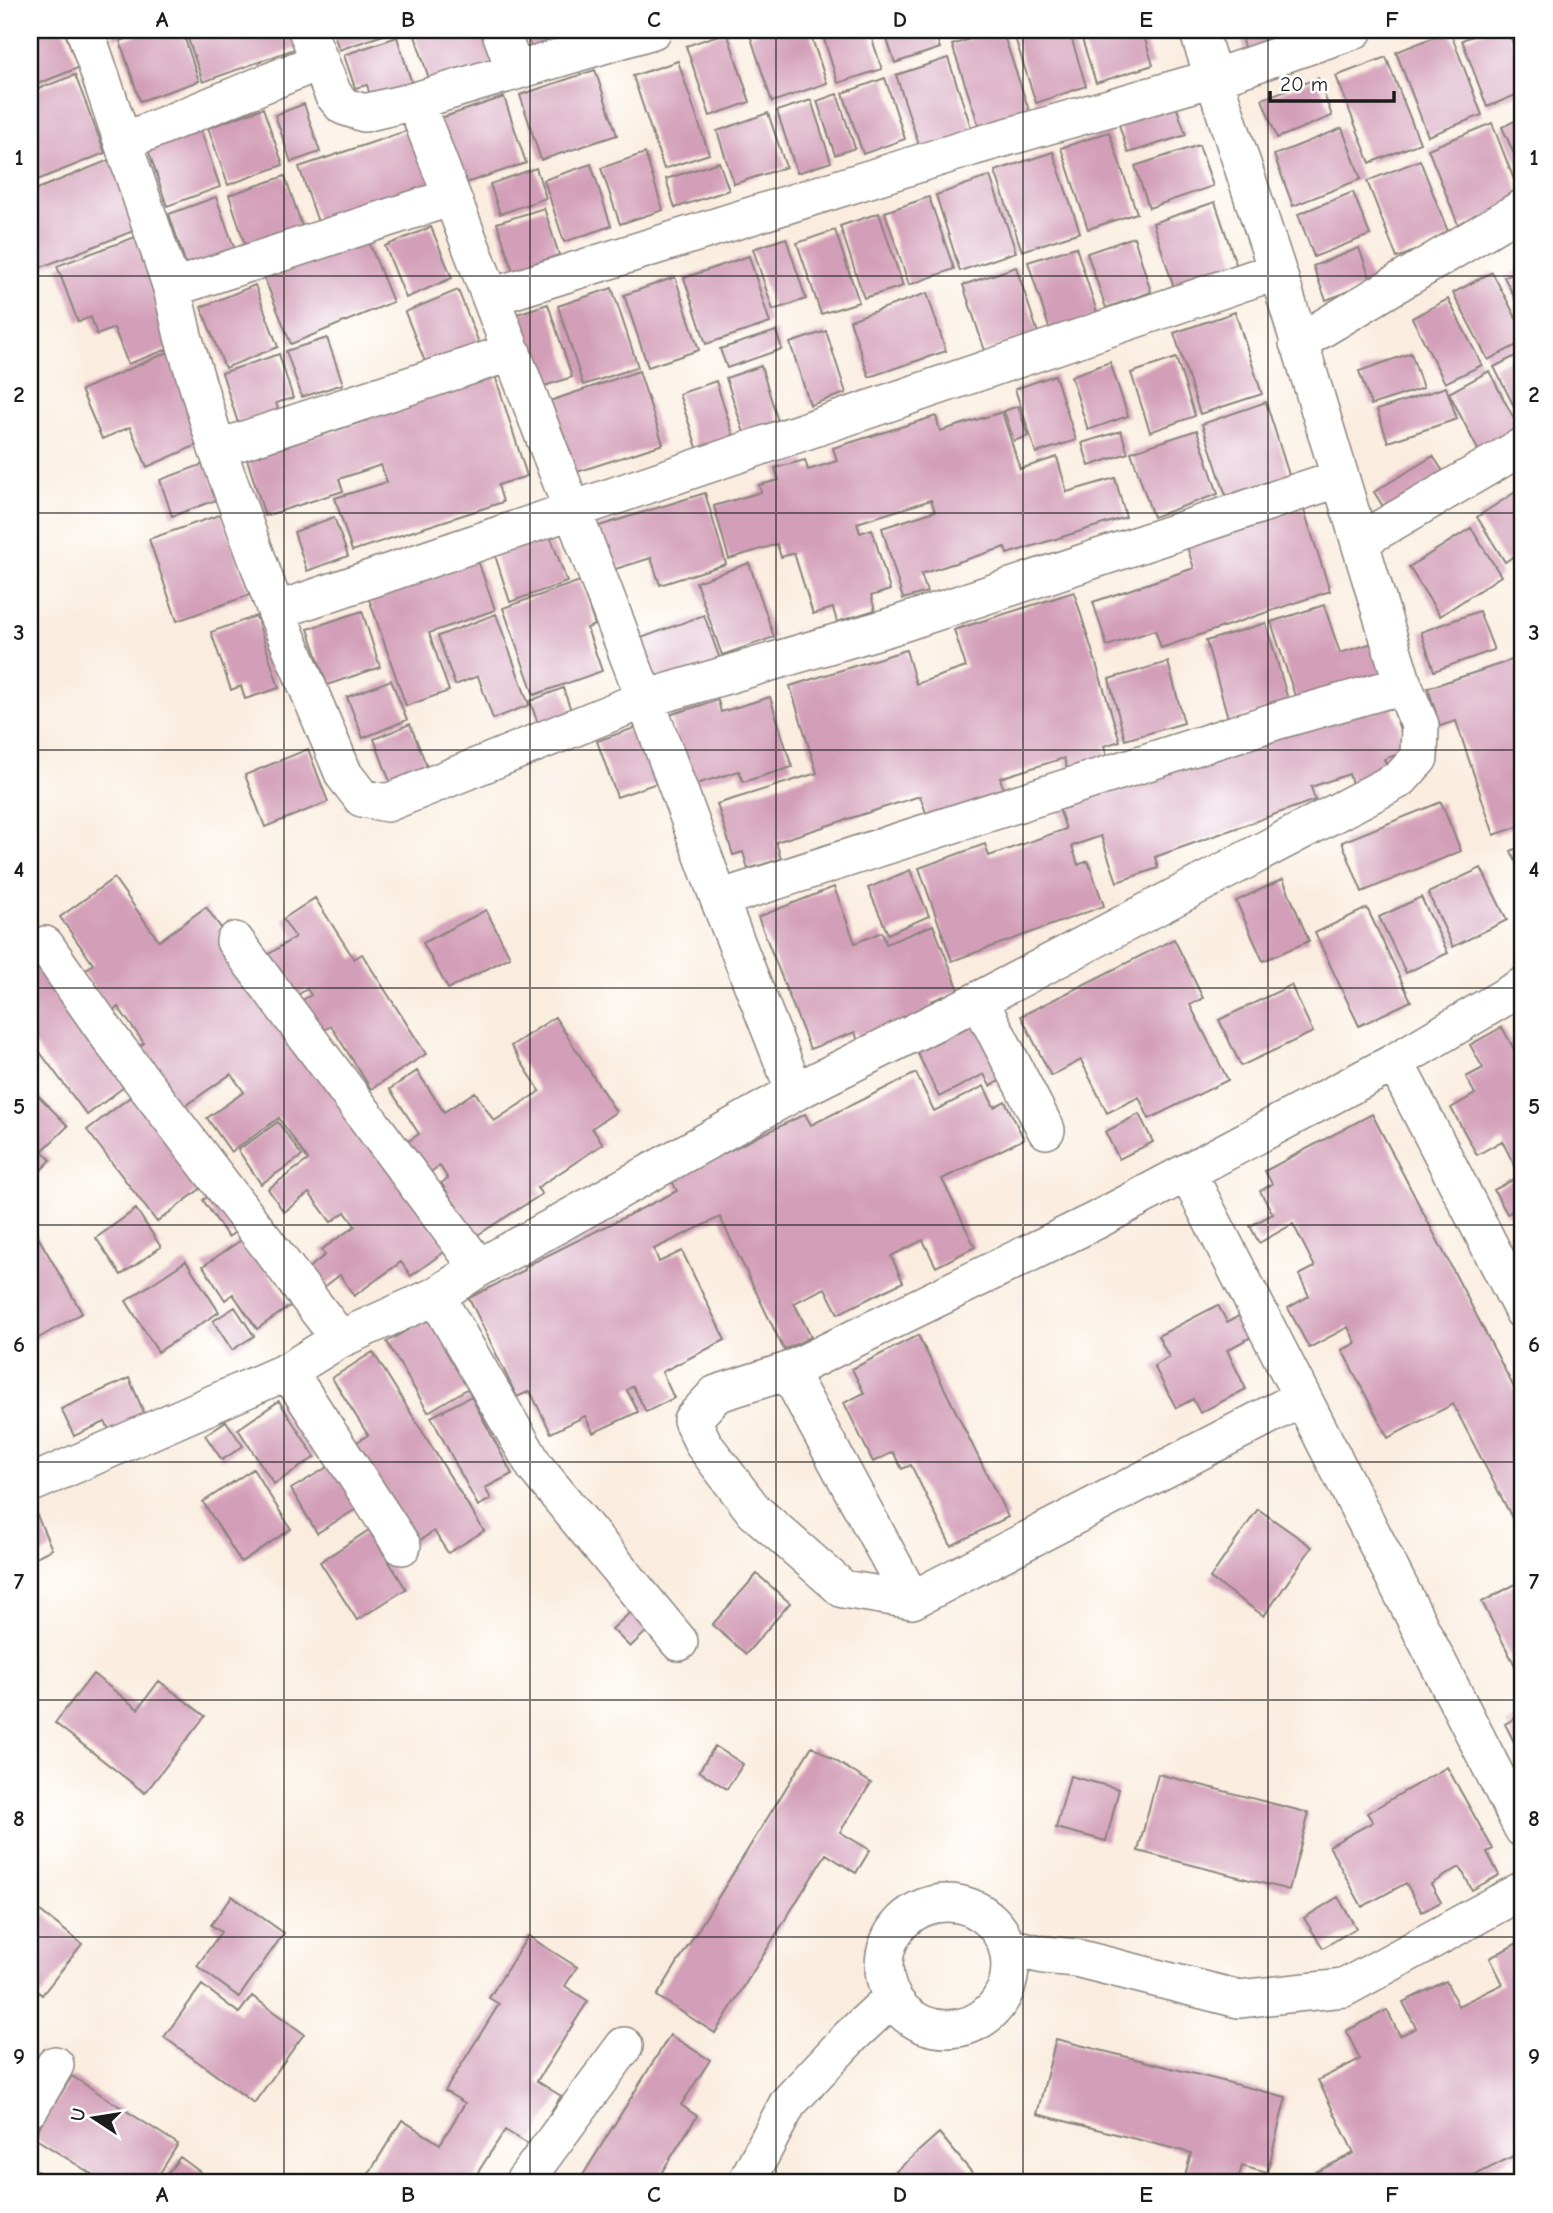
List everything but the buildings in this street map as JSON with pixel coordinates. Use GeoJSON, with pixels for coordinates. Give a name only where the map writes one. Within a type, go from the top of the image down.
{"type":"FeatureCollection","features":[{"type":"Feature","properties":{"kind":"street"},"geometry":{"type":"LineString","coordinates":[[85,30],[172,288],[183,336],[217,449],[275,611],[344,775],[362,798],[387,803],[645,699],[893,626],[1340,478]]}},
{"type":"Feature","properties":{"kind":"street"},"geometry":{"type":"LineString","coordinates":[[500,30],[515,71]]}},
{"type":"Feature","properties":{"kind":"street"},"geometry":{"type":"LineString","coordinates":[[123,142],[313,45],[333,94],[343,106],[364,113],[415,101],[653,30]]}},
{"type":"Feature","properties":{"kind":"street"},"geometry":{"type":"LineString","coordinates":[[30,1484],[288,1371],[340,1339],[436,1296],[479,1268],[795,1092],[979,1000],[1400,779],[1419,758],[1420,725],[1403,685],[1276,271],[1198,30]]}},
{"type":"Feature","properties":{"kind":"street"},"geometry":{"type":"LineString","coordinates":[[491,297],[972,147],[1214,78],[1354,30]]}},
{"type":"Feature","properties":{"kind":"street"},"geometry":{"type":"LineString","coordinates":[[415,101],[795,1092]]}},
{"type":"Feature","properties":{"kind":"street"},"geometry":{"type":"LineString","coordinates":[[172,288],[452,197]]}},
{"type":"Feature","properties":{"kind":"street"},"geometry":{"type":"LineString","coordinates":[[1298,343],[1523,208]]}},
{"type":"Feature","properties":{"kind":"street"},"geometry":{"type":"LineString","coordinates":[[275,611],[1276,271]]}},
{"type":"Feature","properties":{"kind":"street"},"geometry":{"type":"LineString","coordinates":[[217,449],[512,352]]}},
{"type":"Feature","properties":{"kind":"street"},"geometry":{"type":"LineString","coordinates":[[1360,541],[1523,446]]}},
{"type":"Feature","properties":{"kind":"street"},"geometry":{"type":"LineString","coordinates":[[719,899],[1265,724],[1403,685]]}},
{"type":"Feature","properties":{"kind":"street"},"geometry":{"type":"LineString","coordinates":[[235,941],[479,1268]]}},
{"type":"Feature","properties":{"kind":"street"},"geometry":{"type":"LineString","coordinates":[[45,945],[115,1045],[340,1339]]}},
{"type":"Feature","properties":{"kind":"street"},"geometry":{"type":"LineString","coordinates":[[1302,1398],[912,1600],[844,1589],[754,1511],[704,1445],[692,1420],[716,1394],[788,1371],[1096,1221],[1395,1062],[1523,986]]}},
{"type":"Feature","properties":{"kind":"street"},"geometry":{"type":"LineString","coordinates":[[979,1000],[1046,1130]]}},
{"type":"Feature","properties":{"kind":"street"},"geometry":{"type":"LineString","coordinates":[[1395,1062],[1523,1311]]}},
{"type":"Feature","properties":{"kind":"street"},"geometry":{"type":"LineString","coordinates":[[1188,1174],[1523,1829]]}},
{"type":"Feature","properties":{"kind":"street"},"geometry":{"type":"LineString","coordinates":[[436,1296],[535,1467],[679,1642]]}},
{"type":"Feature","properties":{"kind":"street"},"geometry":{"type":"LineString","coordinates":[[288,1371],[402,1546]]}},
{"type":"Feature","properties":{"kind":"street"},"geometry":{"type":"LineString","coordinates":[[788,1371],[912,1600]]}},
{"type":"Feature","properties":{"kind":"street"},"geometry":{"type":"LineString","coordinates":[[1008,1947],[1044,1955],[1076,1958],[1239,1999],[1344,1988],[1523,1890]]}},
{"type":"Feature","properties":{"kind":"street"},"geometry":{"type":"LineString","coordinates":[[948,1902],[974,1908],[996,1923],[1008,1947],[1011,1973],[1002,1998],[985,2018],[960,2029],[934,2029],[909,2018],[892,1998],[884,1972],[887,1946],[901,1923],[922,1907],[948,1902]]}},
{"type":"Feature","properties":{"kind":"street"},"geometry":{"type":"LineString","coordinates":[[746,2183],[788,2103],[850,2037],[892,1998]]}},
{"type":"Feature","properties":{"kind":"street"},"geometry":{"type":"LineString","coordinates":[[523,2183],[624,2046]]}},
{"type":"Feature","properties":{"kind":"street"},"geometry":{"type":"LineString","coordinates":[[30,2108],[55,2065]]}}]}
